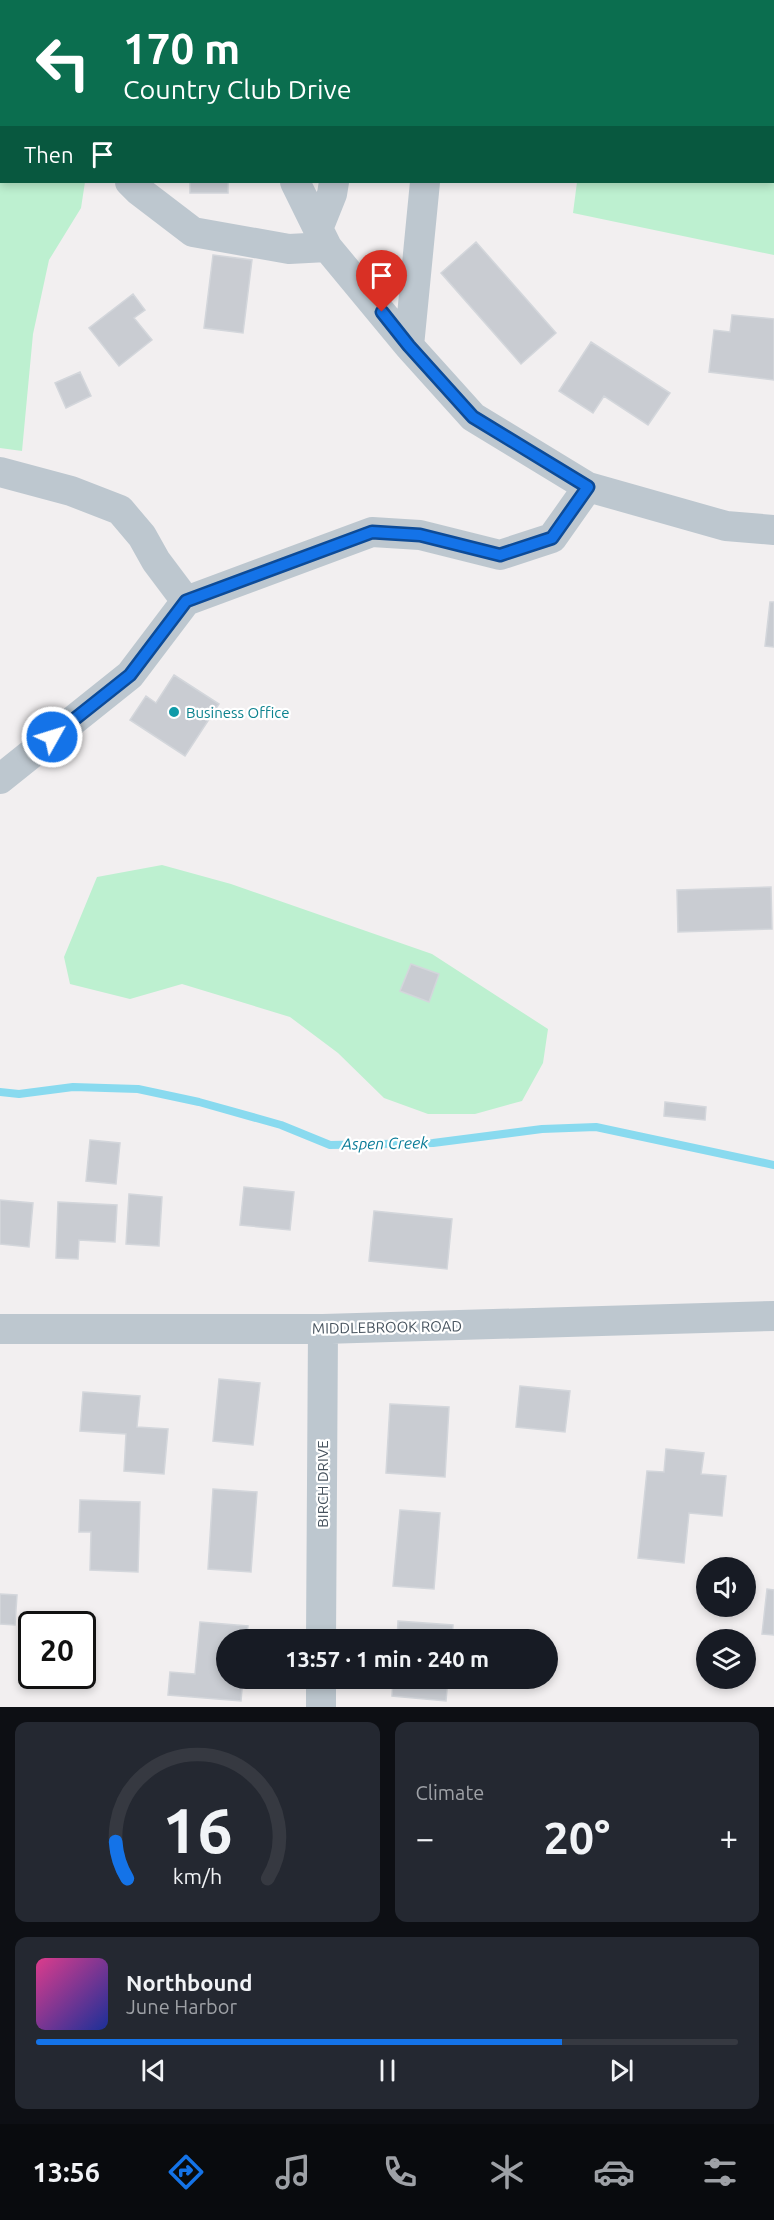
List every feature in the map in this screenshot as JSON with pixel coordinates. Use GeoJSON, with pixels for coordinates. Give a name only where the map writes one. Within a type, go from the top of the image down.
{"type":"FeatureCollection","features":[{"type":"Feature","properties":{"kind":"street"},"geometry":{"type":"LineString","coordinates":[[131,183],[193,232],[290,249],[323,238]]}},
{"type":"Feature","properties":{"kind":"street"},"geometry":{"type":"LineString","coordinates":[[296,183],[323,238],[409,346],[473,417],[588,487],[726,526],[774,530]]}},
{"type":"Feature","properties":{"kind":"street"},"geometry":{"type":"LineString","coordinates":[[323,238],[334,183]]}},
{"type":"Feature","properties":{"kind":"street"},"geometry":{"type":"LineString","coordinates":[[409,346],[424,183]]}},
{"type":"Feature","properties":{"kind":"street"},"geometry":{"type":"LineString","coordinates":[[0,472],[71,491],[120,510],[142,536],[156,561],[186,601]]}},
{"type":"Feature","properties":{"kind":"street"},"geometry":{"type":"LineString","coordinates":[[0,779],[130,675],[186,601],[372,532],[420,535],[500,555],[552,538],[588,487]]}},
{"type":"Feature","properties":{"kind":"street","name":"MIDDLEBROOK ROAD"},"geometry":{"type":"LineString","coordinates":[[0,1329],[323,1329],[774,1316]]}},
{"type":"Feature","properties":{"kind":"street","name":"BIRCH DRIVE"},"geometry":{"type":"LineString","coordinates":[[321,1629],[323,1329]]}},
{"type":"Feature","properties":{"kind":"street"},"geometry":{"type":"LineString","coordinates":[[321,1689],[321,1707]]}},
{"type":"Feature","properties":{"kind":"green space"},"geometry":{"type":"Polygon","coordinates":[[[0,183],[85,183],[81,208],[49,260],[33,334],[22,451],[0,448],[0,183]]]}},
{"type":"Feature","properties":{"kind":"green space"},"geometry":{"type":"Polygon","coordinates":[[[577,183],[774,183],[774,255],[573,213],[577,183]]]}},
{"type":"Feature","properties":{"kind":"green space"},"geometry":{"type":"Polygon","coordinates":[[[162,865],[231,884],[432,954],[548,1029],[543,1063],[522,1101],[475,1114],[428,1114],[384,1098],[338,1053],[290,1017],[182,984],[130,999],[70,984],[64,957],[97,877],[162,865]]]}},
{"type":"Feature","properties":{"kind":"building"},"geometry":{"type":"Polygon","coordinates":[[[190,183],[228,183],[228,193],[190,193],[190,183]]]}},
{"type":"Feature","properties":{"kind":"building"},"geometry":{"type":"Polygon","coordinates":[[[476,242],[556,333],[521,364],[441,273],[476,242]]]}},
{"type":"Feature","properties":{"kind":"building"},"geometry":{"type":"Polygon","coordinates":[[[213,255],[252,260],[243,333],[204,328],[213,255]]]}},
{"type":"Feature","properties":{"kind":"building"},"geometry":{"type":"Polygon","coordinates":[[[133,294],[145,310],[134,318],[152,340],[119,366],[89,328],[133,294]]]}},
{"type":"Feature","properties":{"kind":"building"},"geometry":{"type":"Polygon","coordinates":[[[732,315],[774,319],[774,380],[709,372],[714,330],[730,332],[732,315]]]}},
{"type":"Feature","properties":{"kind":"building"},"geometry":{"type":"Polygon","coordinates":[[[591,342],[670,393],[648,425],[604,396],[593,413],[559,391],[591,342]]]}},
{"type":"Feature","properties":{"kind":"building"},"geometry":{"type":"Polygon","coordinates":[[[80,372],[91,396],[66,408],[55,383],[80,372]]]}},
{"type":"Feature","properties":{"kind":"building"},"geometry":{"type":"Polygon","coordinates":[[[770,602],[774,602],[774,647],[765,646],[770,602]]]}},
{"type":"Feature","properties":{"kind":"building","name":"Business Office"},"geometry":{"type":"Polygon","coordinates":[[[174,675],[219,704],[185,756],[130,720],[146,696],[156,703],[174,675]]]}},
{"type":"Feature","properties":{"kind":"building"},"geometry":{"type":"Polygon","coordinates":[[[771,887],[772,929],[678,932],[677,890],[771,887]]]}},
{"type":"Feature","properties":{"kind":"building"},"geometry":{"type":"Polygon","coordinates":[[[411,964],[439,974],[429,1002],[400,991],[411,964]]]}},
{"type":"Feature","properties":{"kind":"building"},"geometry":{"type":"Polygon","coordinates":[[[665,1102],[706,1107],[705,1120],[664,1116],[665,1102]]]}},
{"type":"Feature","properties":{"kind":"building"},"geometry":{"type":"Polygon","coordinates":[[[90,1140],[120,1143],[116,1184],[86,1181],[90,1140]]]}},
{"type":"Feature","properties":{"kind":"building"},"geometry":{"type":"Polygon","coordinates":[[[244,1187],[294,1192],[290,1230],[240,1225],[244,1187]]]}},
{"type":"Feature","properties":{"kind":"building"},"geometry":{"type":"Polygon","coordinates":[[[129,1194],[162,1197],[159,1246],[126,1244],[129,1194]]]}},
{"type":"Feature","properties":{"kind":"building"},"geometry":{"type":"Polygon","coordinates":[[[0,1200],[33,1203],[29,1247],[0,1244],[0,1200]]]}},
{"type":"Feature","properties":{"kind":"building"},"geometry":{"type":"Polygon","coordinates":[[[58,1202],[117,1205],[115,1242],[79,1240],[78,1259],[56,1258],[58,1202]]]}},
{"type":"Feature","properties":{"kind":"building"},"geometry":{"type":"Polygon","coordinates":[[[374,1211],[452,1219],[447,1269],[369,1261],[374,1211]]]}},
{"type":"Feature","properties":{"kind":"building"},"geometry":{"type":"Polygon","coordinates":[[[219,1379],[260,1383],[253,1445],[213,1441],[219,1379]]]}},
{"type":"Feature","properties":{"kind":"building"},"geometry":{"type":"Polygon","coordinates":[[[520,1386],[570,1391],[565,1432],[516,1427],[520,1386]]]}},
{"type":"Feature","properties":{"kind":"building"},"geometry":{"type":"Polygon","coordinates":[[[83,1392],[140,1396],[137,1427],[168,1429],[164,1474],[124,1471],[126,1434],[80,1431],[83,1392]]]}},
{"type":"Feature","properties":{"kind":"building"},"geometry":{"type":"Polygon","coordinates":[[[390,1404],[449,1407],[445,1477],[386,1473],[390,1404]]]}},
{"type":"Feature","properties":{"kind":"building"},"geometry":{"type":"Polygon","coordinates":[[[666,1449],[704,1453],[701,1474],[726,1476],[722,1516],[689,1513],[684,1563],[638,1558],[647,1471],[664,1472],[666,1449]]]}},
{"type":"Feature","properties":{"kind":"building"},"geometry":{"type":"Polygon","coordinates":[[[213,1489],[257,1492],[251,1572],[208,1569],[213,1489]]]}},
{"type":"Feature","properties":{"kind":"building"},"geometry":{"type":"Polygon","coordinates":[[[80,1500],[140,1502],[138,1572],[90,1570],[91,1532],[79,1532],[80,1500]]]}},
{"type":"Feature","properties":{"kind":"building"},"geometry":{"type":"Polygon","coordinates":[[[400,1510],[440,1513],[434,1589],[393,1586],[400,1510]]]}},
{"type":"Feature","properties":{"kind":"building"},"geometry":{"type":"Polygon","coordinates":[[[767,1589],[774,1590],[774,1635],[762,1634],[767,1589]]]}},
{"type":"Feature","properties":{"kind":"building"},"geometry":{"type":"Polygon","coordinates":[[[0,1594],[17,1595],[15,1625],[0,1624],[0,1594]]]}},
{"type":"Feature","properties":{"kind":"building"},"geometry":{"type":"Polygon","coordinates":[[[398,1621],[453,1625],[453,1629],[398,1629],[398,1621]]]}},
{"type":"Feature","properties":{"kind":"building"},"geometry":{"type":"Polygon","coordinates":[[[200,1622],[248,1626],[248,1629],[216,1629],[216,1689],[242,1689],[241,1701],[168,1695],[170,1672],[195,1674],[200,1622]]]}},
{"type":"Feature","properties":{"kind":"building"},"geometry":{"type":"Polygon","coordinates":[[[392,1689],[447,1689],[446,1701],[392,1696],[392,1689]]]}},
{"type":"Feature","properties":{"kind":"waterway","name":"Aspen Creek"},"geometry":{"type":"LineString","coordinates":[[0,1092],[19,1094],[73,1087],[138,1089],[199,1102],[281,1125],[330,1145],[433,1143],[542,1129],[596,1127],[774,1165]]}},
{"type":"Feature","properties":{"kind":"place","name":"Business Office"},"geometry":{"type":"Point","coordinates":[174,712]}},
{"type":"Feature","properties":{"kind":"route"},"geometry":{"type":"LineString","coordinates":[[52,737],[130,675],[186,601],[372,532],[420,535],[500,555],[552,538],[588,487],[473,417],[409,346],[382,312]]}}]}
